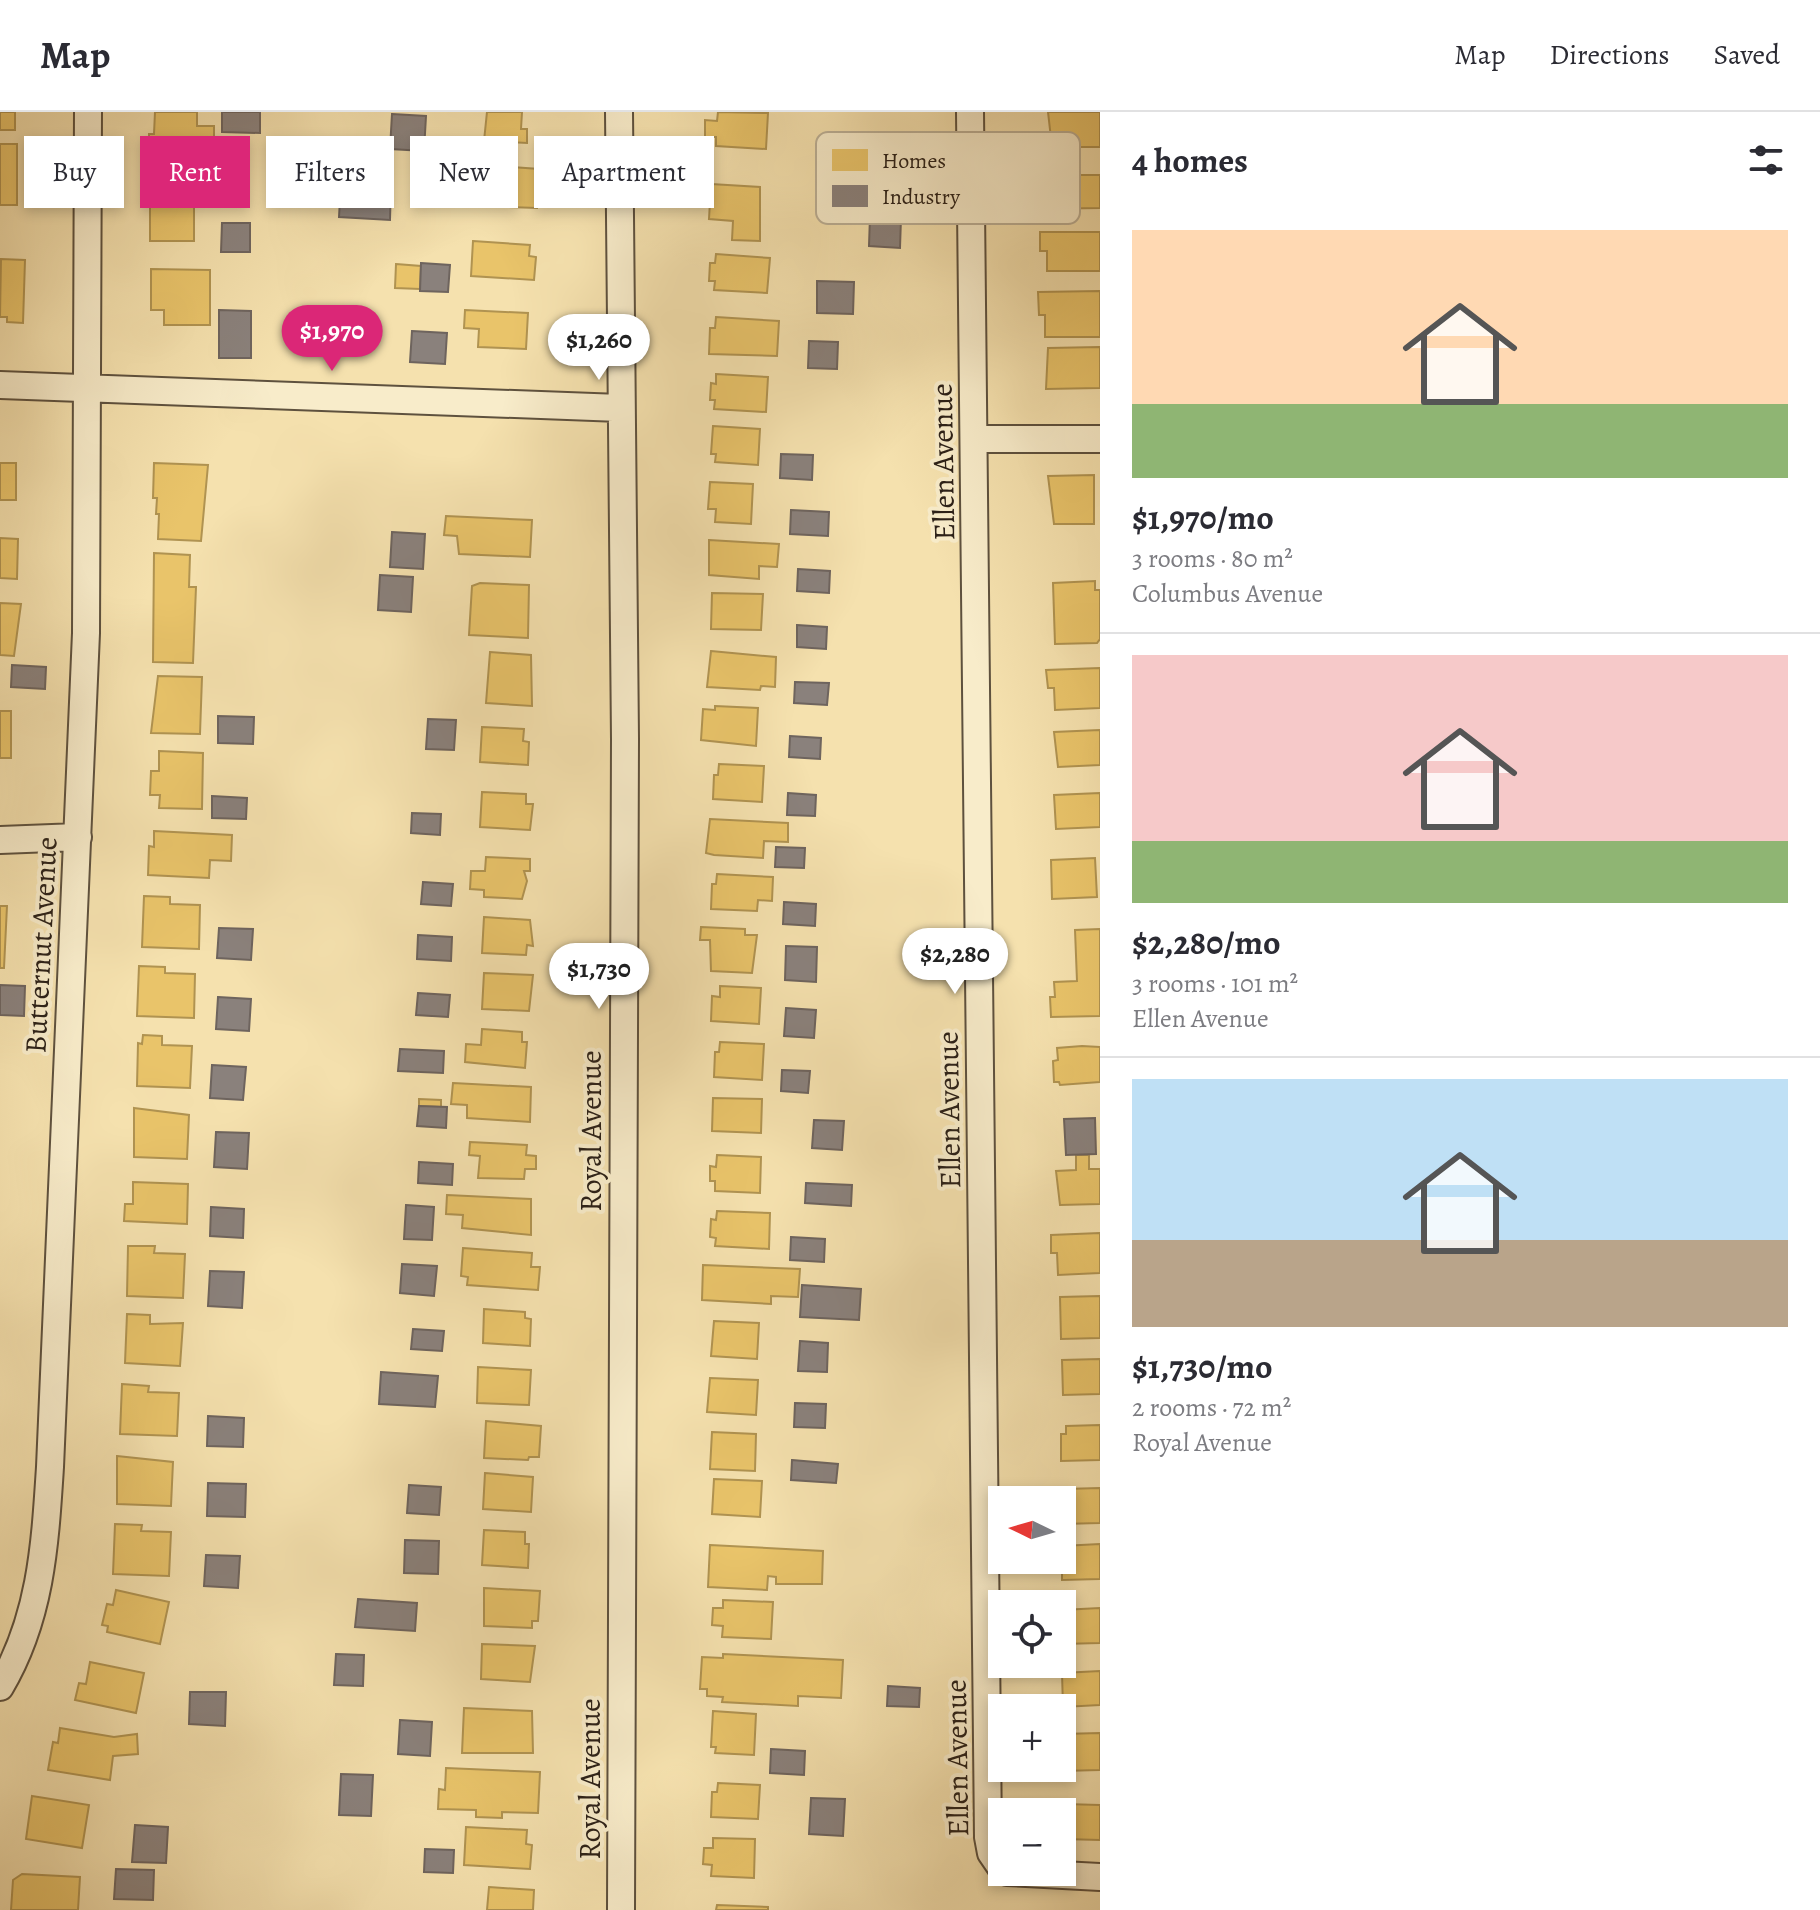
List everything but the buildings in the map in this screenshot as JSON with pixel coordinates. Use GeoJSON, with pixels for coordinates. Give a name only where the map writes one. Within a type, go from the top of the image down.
{"type":"FeatureCollection","features":[{"type":"Feature","properties":{"kind":"street","name":"Butternut Avenue"},"geometry":{"type":"LineString","coordinates":[[0,1687],[31,1619],[45,1547],[86,633],[88,112]]}},
{"type":"Feature","properties":{"kind":"street","name":"Royal Avenue"},"geometry":{"type":"LineString","coordinates":[[619,112],[625,739],[621,1910]]}},
{"type":"Feature","properties":{"kind":"street","name":"Ellen Avenue"},"geometry":{"type":"LineString","coordinates":[[970,112],[970,132]]}},
{"type":"Feature","properties":{"kind":"street","name":"Ellen Avenue"},"geometry":{"type":"LineString","coordinates":[[972,224],[988,1837]]}},
{"type":"Feature","properties":{"kind":"street"},"geometry":{"type":"LineString","coordinates":[[0,385],[620,408]]}},
{"type":"Feature","properties":{"kind":"street"},"geometry":{"type":"LineString","coordinates":[[975,439],[1100,439]]}},
{"type":"Feature","properties":{"kind":"street"},"geometry":{"type":"LineString","coordinates":[[0,840],[78,837]]}},
{"type":"Feature","properties":{"kind":"street"},"geometry":{"type":"LineString","coordinates":[[1076,1875],[1100,1877]]}}]}
